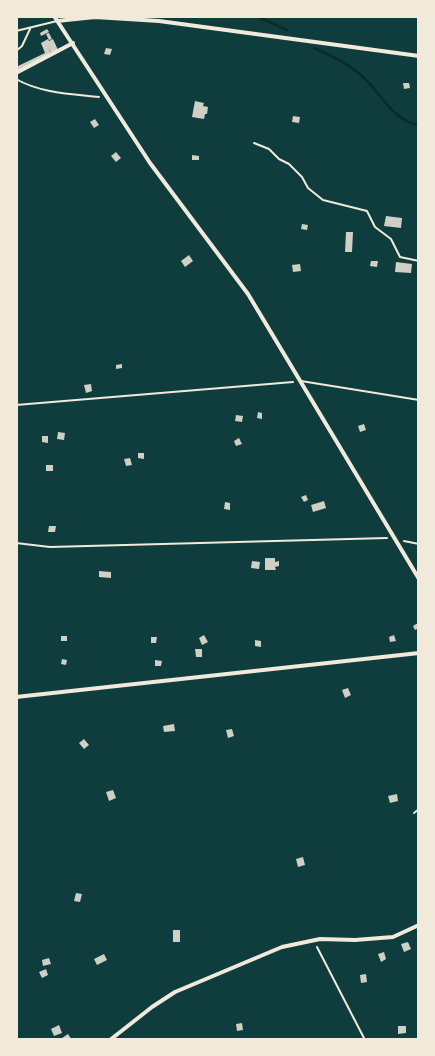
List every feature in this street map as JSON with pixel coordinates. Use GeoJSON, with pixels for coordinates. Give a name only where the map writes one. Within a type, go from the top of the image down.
{"type":"FeatureCollection","features":[{"type":"Feature","properties":{"kind":"street"},"geometry":{"type":"LineString","coordinates":[[54,16],[150,163],[248,294],[419,579]]}},
{"type":"Feature","properties":{"kind":"street"},"geometry":{"type":"LineString","coordinates":[[57,21],[95,17],[128,17],[419,56]]}},
{"type":"Feature","properties":{"kind":"street"},"geometry":{"type":"LineString","coordinates":[[16,73],[73,43]]}},
{"type":"Feature","properties":{"kind":"street"},"geometry":{"type":"LineString","coordinates":[[16,697],[419,653]]}},
{"type":"Feature","properties":{"kind":"street"},"geometry":{"type":"LineString","coordinates":[[110,1040],[152,1006],[176,992],[282,947],[313,940],[383,938],[401,934],[419,925]]}},
{"type":"Feature","properties":{"kind":"lane"},"geometry":{"type":"LineString","coordinates":[[16,31],[57,21]]}},
{"type":"Feature","properties":{"kind":"lane"},"geometry":{"type":"LineString","coordinates":[[16,51],[22,46],[30,29]]}},
{"type":"Feature","properties":{"kind":"lane"},"geometry":{"type":"LineString","coordinates":[[301,381],[419,400]]}},
{"type":"Feature","properties":{"kind":"path"},"geometry":{"type":"LineString","coordinates":[[16,79],[25,84],[59,92],[106,97]]}},
{"type":"Feature","properties":{"kind":"path"},"geometry":{"type":"LineString","coordinates":[[254,143],[269,149],[279,159],[289,164],[302,177],[308,188],[323,200],[367,211],[375,227],[391,239],[400,258],[419,261],[419,276]]}},
{"type":"Feature","properties":{"kind":"path"},"geometry":{"type":"LineString","coordinates":[[16,405],[301,381]]}},
{"type":"Feature","properties":{"kind":"path"},"geometry":{"type":"LineString","coordinates":[[16,543],[50,547],[393,538],[419,544]]}},
{"type":"Feature","properties":{"kind":"path"},"geometry":{"type":"LineString","coordinates":[[414,812],[419,809]]}},
{"type":"Feature","properties":{"kind":"path"},"geometry":{"type":"LineString","coordinates":[[313,940],[365,1040]]}},
{"type":"Feature","properties":{"kind":"building"},"geometry":{"type":"Polygon","coordinates":[[[47,29],[49,32],[41,36],[40,33],[47,29]]]}},
{"type":"Feature","properties":{"kind":"building"},"geometry":{"type":"Polygon","coordinates":[[[49,33],[52,39],[49,40],[46,34],[49,33]]]}},
{"type":"Feature","properties":{"kind":"building"},"geometry":{"type":"Polygon","coordinates":[[[48,39],[49,41],[53,39],[58,50],[51,53],[48,47],[51,54],[16,72],[16,67],[45,53],[41,43],[48,39]]]}},
{"type":"Feature","properties":{"kind":"building"},"geometry":{"type":"Polygon","coordinates":[[[106,48],[112,49],[110,55],[104,54],[106,48]]]}},
{"type":"Feature","properties":{"kind":"building"},"geometry":{"type":"Polygon","coordinates":[[[403,83],[409,83],[410,88],[404,89],[403,83]]]}},
{"type":"Feature","properties":{"kind":"building"},"geometry":{"type":"Polygon","coordinates":[[[195,101],[204,103],[203,106],[208,107],[204,119],[192,117],[195,101]]]}},
{"type":"Feature","properties":{"kind":"building"},"geometry":{"type":"Polygon","coordinates":[[[293,116],[300,117],[299,123],[292,122],[293,116]]]}},
{"type":"Feature","properties":{"kind":"building"},"geometry":{"type":"Polygon","coordinates":[[[95,119],[99,125],[94,128],[90,122],[95,119]]]}},
{"type":"Feature","properties":{"kind":"building"},"geometry":{"type":"Polygon","coordinates":[[[116,152],[121,158],[116,162],[111,156],[116,152]]]}},
{"type":"Feature","properties":{"kind":"building"},"geometry":{"type":"Polygon","coordinates":[[[192,155],[199,156],[199,160],[192,160],[192,155]]]}},
{"type":"Feature","properties":{"kind":"building"},"geometry":{"type":"Polygon","coordinates":[[[386,216],[402,218],[401,228],[384,226],[386,216]]]}},
{"type":"Feature","properties":{"kind":"building"},"geometry":{"type":"Polygon","coordinates":[[[302,224],[308,225],[307,230],[301,229],[302,224]]]}},
{"type":"Feature","properties":{"kind":"building"},"geometry":{"type":"Polygon","coordinates":[[[346,232],[353,232],[352,252],[345,252],[346,232]]]}},
{"type":"Feature","properties":{"kind":"building"},"geometry":{"type":"Polygon","coordinates":[[[189,255],[193,261],[185,267],[181,261],[189,255]]]}},
{"type":"Feature","properties":{"kind":"building"},"geometry":{"type":"Polygon","coordinates":[[[371,261],[378,261],[377,267],[370,266],[371,261]]]}},
{"type":"Feature","properties":{"kind":"building"},"geometry":{"type":"Polygon","coordinates":[[[396,262],[412,264],[411,273],[395,272],[396,262]]]}},
{"type":"Feature","properties":{"kind":"building"},"geometry":{"type":"Polygon","coordinates":[[[300,264],[301,271],[293,272],[292,265],[300,264]]]}},
{"type":"Feature","properties":{"kind":"building"},"geometry":{"type":"Polygon","coordinates":[[[122,364],[122,368],[116,369],[116,365],[122,364]]]}},
{"type":"Feature","properties":{"kind":"building"},"geometry":{"type":"Polygon","coordinates":[[[91,384],[92,391],[86,393],[84,385],[91,384]]]}},
{"type":"Feature","properties":{"kind":"building"},"geometry":{"type":"Polygon","coordinates":[[[258,412],[262,413],[262,419],[257,418],[258,412]]]}},
{"type":"Feature","properties":{"kind":"building"},"geometry":{"type":"Polygon","coordinates":[[[236,415],[243,416],[242,422],[235,421],[236,415]]]}},
{"type":"Feature","properties":{"kind":"building"},"geometry":{"type":"Polygon","coordinates":[[[364,424],[366,430],[360,432],[358,426],[364,424]]]}},
{"type":"Feature","properties":{"kind":"building"},"geometry":{"type":"Polygon","coordinates":[[[58,432],[65,433],[64,440],[57,439],[58,432]]]}},
{"type":"Feature","properties":{"kind":"building"},"geometry":{"type":"Polygon","coordinates":[[[42,436],[48,436],[48,443],[42,442],[42,436]]]}},
{"type":"Feature","properties":{"kind":"building"},"geometry":{"type":"Polygon","coordinates":[[[239,438],[242,444],[236,446],[234,441],[239,438]]]}},
{"type":"Feature","properties":{"kind":"building"},"geometry":{"type":"Polygon","coordinates":[[[138,453],[144,453],[144,459],[138,458],[138,453]]]}},
{"type":"Feature","properties":{"kind":"building"},"geometry":{"type":"Polygon","coordinates":[[[130,458],[132,465],[126,466],[124,459],[130,458]]]}},
{"type":"Feature","properties":{"kind":"building"},"geometry":{"type":"Polygon","coordinates":[[[46,465],[53,465],[53,471],[46,471],[46,465]]]}},
{"type":"Feature","properties":{"kind":"building"},"geometry":{"type":"Polygon","coordinates":[[[306,495],[308,500],[304,502],[301,497],[306,495]]]}},
{"type":"Feature","properties":{"kind":"building"},"geometry":{"type":"Polygon","coordinates":[[[324,501],[326,508],[313,512],[311,505],[324,501]]]}},
{"type":"Feature","properties":{"kind":"building"},"geometry":{"type":"Polygon","coordinates":[[[225,502],[230,503],[230,510],[224,509],[225,502]]]}},
{"type":"Feature","properties":{"kind":"building"},"geometry":{"type":"Polygon","coordinates":[[[49,526],[56,526],[55,532],[48,532],[49,526]]]}},
{"type":"Feature","properties":{"kind":"building"},"geometry":{"type":"Polygon","coordinates":[[[265,558],[275,558],[275,562],[279,561],[279,566],[275,567],[276,570],[265,570],[265,558]]]}},
{"type":"Feature","properties":{"kind":"building"},"geometry":{"type":"Polygon","coordinates":[[[252,561],[260,562],[259,569],[251,568],[252,561]]]}},
{"type":"Feature","properties":{"kind":"building"},"geometry":{"type":"Polygon","coordinates":[[[99,571],[111,572],[111,578],[99,577],[99,571]]]}},
{"type":"Feature","properties":{"kind":"building"},"geometry":{"type":"Polygon","coordinates":[[[418,623],[419,628],[415,630],[413,626],[418,623]]]}},
{"type":"Feature","properties":{"kind":"building"},"geometry":{"type":"Polygon","coordinates":[[[204,635],[208,642],[202,645],[199,638],[204,635]]]}},
{"type":"Feature","properties":{"kind":"building"},"geometry":{"type":"Polygon","coordinates":[[[394,635],[396,641],[390,642],[389,637],[394,635]]]}},
{"type":"Feature","properties":{"kind":"building"},"geometry":{"type":"Polygon","coordinates":[[[61,636],[67,636],[67,641],[61,641],[61,636]]]}},
{"type":"Feature","properties":{"kind":"building"},"geometry":{"type":"Polygon","coordinates":[[[151,637],[157,637],[156,643],[151,643],[151,637]]]}},
{"type":"Feature","properties":{"kind":"building"},"geometry":{"type":"Polygon","coordinates":[[[255,640],[261,641],[261,647],[255,646],[255,640]]]}},
{"type":"Feature","properties":{"kind":"building"},"geometry":{"type":"Polygon","coordinates":[[[195,649],[202,649],[202,657],[196,657],[195,649]]]}},
{"type":"Feature","properties":{"kind":"building"},"geometry":{"type":"Polygon","coordinates":[[[62,659],[67,660],[66,665],[61,664],[62,659]]]}},
{"type":"Feature","properties":{"kind":"building"},"geometry":{"type":"Polygon","coordinates":[[[155,660],[162,661],[161,666],[155,666],[155,660]]]}},
{"type":"Feature","properties":{"kind":"building"},"geometry":{"type":"Polygon","coordinates":[[[348,688],[351,695],[345,698],[342,690],[348,688]]]}},
{"type":"Feature","properties":{"kind":"building"},"geometry":{"type":"Polygon","coordinates":[[[174,724],[175,731],[164,732],[163,726],[174,724]]]}},
{"type":"Feature","properties":{"kind":"building"},"geometry":{"type":"Polygon","coordinates":[[[232,729],[234,736],[228,738],[226,730],[232,729]]]}},
{"type":"Feature","properties":{"kind":"building"},"geometry":{"type":"Polygon","coordinates":[[[84,739],[89,745],[84,749],[79,743],[84,739]]]}},
{"type":"Feature","properties":{"kind":"building"},"geometry":{"type":"Polygon","coordinates":[[[113,790],[116,798],[109,801],[106,792],[113,790]]]}},
{"type":"Feature","properties":{"kind":"building"},"geometry":{"type":"Polygon","coordinates":[[[397,794],[398,801],[390,803],[388,796],[397,794]]]}},
{"type":"Feature","properties":{"kind":"building"},"geometry":{"type":"Polygon","coordinates":[[[303,857],[305,865],[298,867],[296,859],[303,857]]]}},
{"type":"Feature","properties":{"kind":"building"},"geometry":{"type":"Polygon","coordinates":[[[76,893],[82,894],[80,902],[74,901],[76,893]]]}},
{"type":"Feature","properties":{"kind":"building"},"geometry":{"type":"Polygon","coordinates":[[[173,930],[180,930],[180,942],[173,942],[173,930]]]}},
{"type":"Feature","properties":{"kind":"building"},"geometry":{"type":"Polygon","coordinates":[[[408,942],[411,949],[404,952],[401,944],[408,942]]]}},
{"type":"Feature","properties":{"kind":"building"},"geometry":{"type":"Polygon","coordinates":[[[384,952],[386,959],[381,962],[378,954],[384,952]]]}},
{"type":"Feature","properties":{"kind":"building"},"geometry":{"type":"Polygon","coordinates":[[[104,954],[107,960],[97,965],[94,959],[104,954]]]}},
{"type":"Feature","properties":{"kind":"building"},"geometry":{"type":"Polygon","coordinates":[[[49,958],[51,964],[43,966],[42,960],[49,958]]]}},
{"type":"Feature","properties":{"kind":"building"},"geometry":{"type":"Polygon","coordinates":[[[46,969],[48,975],[42,978],[39,972],[46,969]]]}},
{"type":"Feature","properties":{"kind":"building"},"geometry":{"type":"Polygon","coordinates":[[[366,974],[367,982],[361,983],[360,975],[366,974]]]}},
{"type":"Feature","properties":{"kind":"building"},"geometry":{"type":"Polygon","coordinates":[[[242,1023],[243,1030],[237,1031],[236,1024],[242,1023]]]}},
{"type":"Feature","properties":{"kind":"building"},"geometry":{"type":"Polygon","coordinates":[[[59,1025],[62,1033],[54,1036],[51,1029],[59,1025]]]}},
{"type":"Feature","properties":{"kind":"building"},"geometry":{"type":"Polygon","coordinates":[[[398,1026],[406,1026],[406,1033],[398,1034],[398,1026]]]}},
{"type":"Feature","properties":{"kind":"building"},"geometry":{"type":"Polygon","coordinates":[[[68,1034],[72,1040],[63,1040],[62,1038],[68,1034]]]}},
{"type":"Feature","properties":{"kind":"waterway"},"geometry":{"type":"LineString","coordinates":[[256,16],[287,30]]}},
{"type":"Feature","properties":{"kind":"waterway"},"geometry":{"type":"LineString","coordinates":[[314,48],[327,53],[356,71],[368,81],[394,112],[410,123],[419,125]]}}]}
